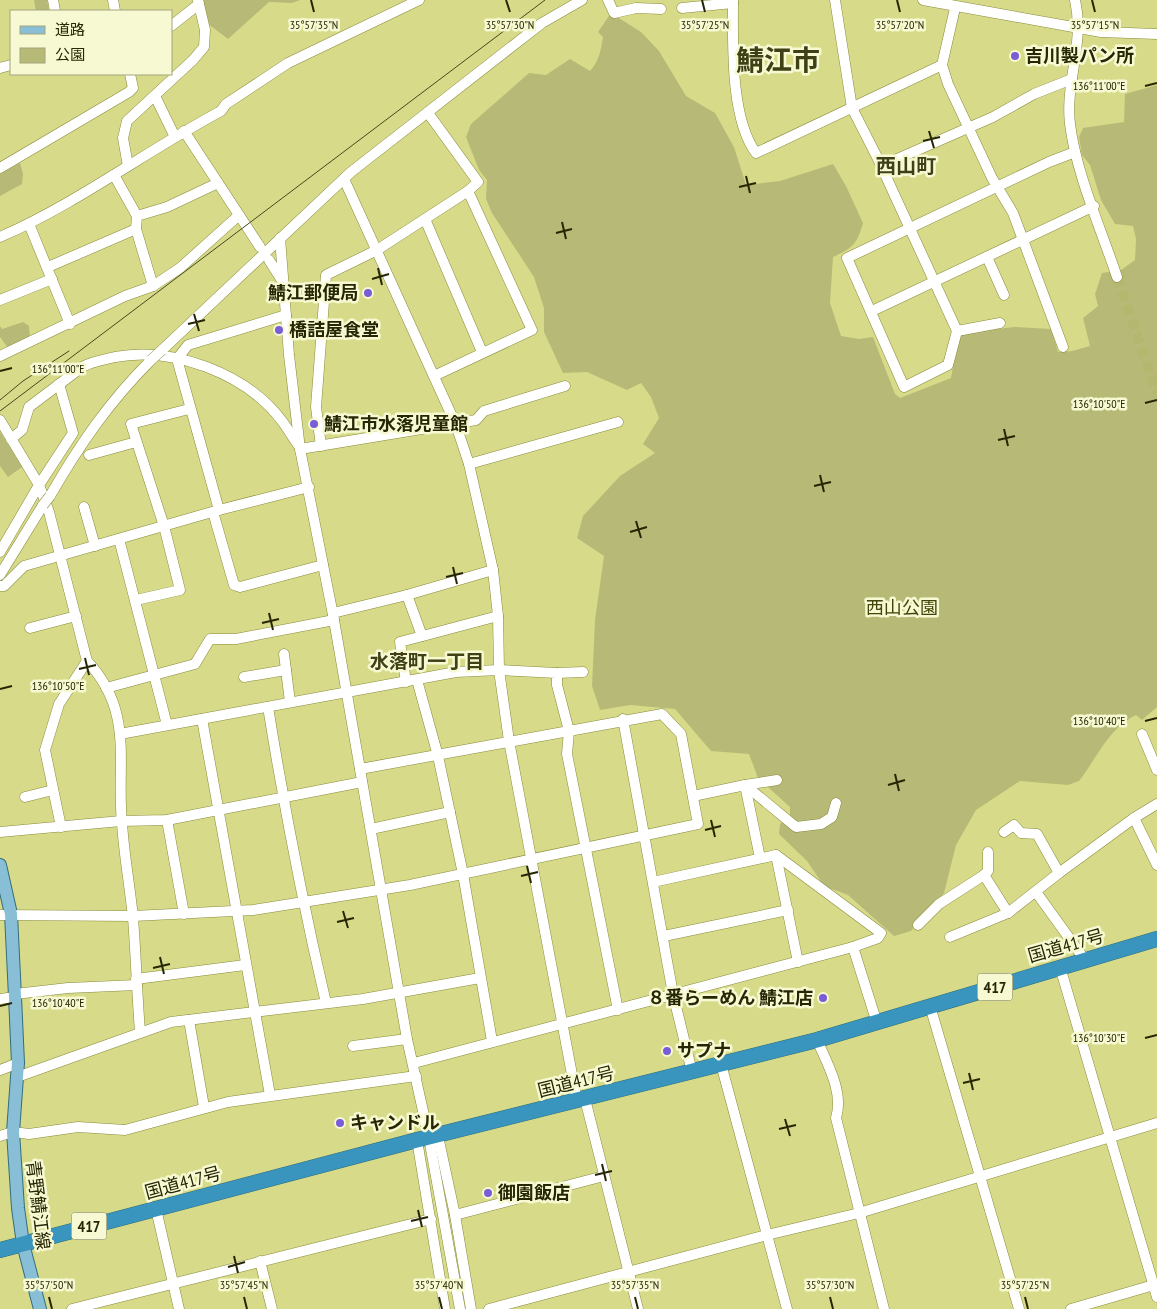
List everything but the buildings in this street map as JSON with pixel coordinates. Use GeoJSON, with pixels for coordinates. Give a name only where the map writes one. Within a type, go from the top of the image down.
{"type":"FeatureCollection","features":[{"type":"Feature","properties":{"kind":"highway","name":"国道417号"},"geometry":{"type":"LineString","coordinates":[[0,1250],[428,1138],[817,1040],[1157,939]]}},
{"type":"Feature","properties":{"kind":"main road","name":"青野鯖江線"},"geometry":{"type":"LineString","coordinates":[[0,865],[15,995],[18,1063],[13,1132],[18,1208],[23,1244],[40,1309]]}},
{"type":"Feature","properties":{"kind":"street"},"geometry":{"type":"LineString","coordinates":[[0,237],[29,224],[114,175],[184,131],[221,111],[226,104],[288,63],[419,0]]}},
{"type":"Feature","properties":{"kind":"street"},"geometry":{"type":"LineString","coordinates":[[0,575],[94,424],[118,394],[151,360],[344,179],[542,23],[582,0]]}},
{"type":"Feature","properties":{"kind":"street"},"geometry":{"type":"LineString","coordinates":[[608,0],[614,13],[636,8],[661,8]]}},
{"type":"Feature","properties":{"kind":"street"},"geometry":{"type":"LineString","coordinates":[[835,0],[852,108],[881,166],[910,228],[957,331],[948,365],[904,386],[872,310],[847,258],[910,228],[997,186],[1075,152]]}},
{"type":"Feature","properties":{"kind":"street"},"geometry":{"type":"LineString","coordinates":[[923,0],[955,8],[1101,32],[1157,34]]}},
{"type":"Feature","properties":{"kind":"street"},"geometry":{"type":"LineString","coordinates":[[1075,0],[1079,27],[1072,78],[1070,115],[1075,152],[1117,277]]}},
{"type":"Feature","properties":{"kind":"street"},"geometry":{"type":"LineString","coordinates":[[682,8],[733,1],[734,76],[748,142],[756,153],[942,65]]}},
{"type":"Feature","properties":{"kind":"street"},"geometry":{"type":"LineString","coordinates":[[128,166],[123,138],[127,121],[204,47],[205,30],[199,2],[172,25]]}},
{"type":"Feature","properties":{"kind":"street"},"geometry":{"type":"LineString","coordinates":[[955,8],[942,65],[948,84],[1012,213],[1063,347]]}},
{"type":"Feature","properties":{"kind":"street"},"geometry":{"type":"LineString","coordinates":[[0,168],[130,92],[133,88],[130,75]]}},
{"type":"Feature","properties":{"kind":"street"},"geometry":{"type":"LineString","coordinates":[[881,166],[993,117],[1034,94],[1072,78]]}},
{"type":"Feature","properties":{"kind":"street"},"geometry":{"type":"LineString","coordinates":[[155,96],[175,137]]}},
{"type":"Feature","properties":{"kind":"street"},"geometry":{"type":"LineString","coordinates":[[320,446],[316,407],[326,275],[377,250],[468,191],[478,182],[428,113]]}},
{"type":"Feature","properties":{"kind":"street"},"geometry":{"type":"LineString","coordinates":[[184,131],[260,247]]}},
{"type":"Feature","properties":{"kind":"street"},"geometry":{"type":"LineString","coordinates":[[114,175],[137,216],[136,229],[153,286]]}},
{"type":"Feature","properties":{"kind":"street"},"geometry":{"type":"LineString","coordinates":[[344,179],[456,424],[470,464],[493,570],[498,616],[498,670],[560,1023],[604,1176],[638,1309]]}},
{"type":"Feature","properties":{"kind":"street"},"geometry":{"type":"LineString","coordinates":[[137,216],[168,207],[218,183]]}},
{"type":"Feature","properties":{"kind":"street"},"geometry":{"type":"LineString","coordinates":[[434,376],[532,330],[468,191]]}},
{"type":"Feature","properties":{"kind":"street"},"geometry":{"type":"LineString","coordinates":[[872,310],[1094,206]]}},
{"type":"Feature","properties":{"kind":"street"},"geometry":{"type":"LineString","coordinates":[[0,356],[125,296],[153,286],[180,268],[238,216]]}},
{"type":"Feature","properties":{"kind":"street"},"geometry":{"type":"LineString","coordinates":[[425,219],[482,352]]}},
{"type":"Feature","properties":{"kind":"street"},"geometry":{"type":"LineString","coordinates":[[29,224],[70,324]]}},
{"type":"Feature","properties":{"kind":"street"},"geometry":{"type":"LineString","coordinates":[[48,267],[136,229]]}},
{"type":"Feature","properties":{"kind":"street"},"geometry":{"type":"LineString","coordinates":[[280,238],[300,449],[333,616],[407,1039],[414,1063],[460,1309]]}},
{"type":"Feature","properties":{"kind":"street"},"geometry":{"type":"LineString","coordinates":[[987,257],[1004,296]]}},
{"type":"Feature","properties":{"kind":"street"},"geometry":{"type":"LineString","coordinates":[[269,260],[285,285]]}},
{"type":"Feature","properties":{"kind":"street"},"geometry":{"type":"LineString","coordinates":[[0,300],[52,279]]}},
{"type":"Feature","properties":{"kind":"street"},"geometry":{"type":"LineString","coordinates":[[177,359],[188,345],[286,315]]}},
{"type":"Feature","properties":{"kind":"street"},"geometry":{"type":"LineString","coordinates":[[957,331],[1000,323]]}},
{"type":"Feature","properties":{"kind":"street"},"geometry":{"type":"LineString","coordinates":[[11,439],[22,430],[29,407],[82,367],[91,362],[135,353],[177,359],[202,366],[225,376],[256,395],[281,419],[300,449]]}},
{"type":"Feature","properties":{"kind":"street"},"geometry":{"type":"LineString","coordinates":[[177,359],[234,585],[240,586],[323,565]]}},
{"type":"Feature","properties":{"kind":"street"},"geometry":{"type":"LineString","coordinates":[[0,552],[39,485],[73,434],[59,384]]}},
{"type":"Feature","properties":{"kind":"street"},"geometry":{"type":"LineString","coordinates":[[300,449],[476,420],[484,411],[565,386]]}},
{"type":"Feature","properties":{"kind":"street"},"geometry":{"type":"LineString","coordinates":[[136,600],[180,590],[164,526],[131,424],[190,409]]}},
{"type":"Feature","properties":{"kind":"street"},"geometry":{"type":"LineString","coordinates":[[0,420],[39,485],[60,555],[86,661],[106,688],[120,734],[122,760],[121,821],[133,916],[140,1032]]}},
{"type":"Feature","properties":{"kind":"street"},"geometry":{"type":"LineString","coordinates":[[470,464],[618,422]]}},
{"type":"Feature","properties":{"kind":"street"},"geometry":{"type":"LineString","coordinates":[[88,455],[136,442]]}},
{"type":"Feature","properties":{"kind":"street"},"geometry":{"type":"LineString","coordinates":[[0,586],[4,586],[24,566],[216,511],[309,488]]}},
{"type":"Feature","properties":{"kind":"street"},"geometry":{"type":"LineString","coordinates":[[84,507],[95,546]]}},
{"type":"Feature","properties":{"kind":"street"},"geometry":{"type":"LineString","coordinates":[[119,539],[167,724]]}},
{"type":"Feature","properties":{"kind":"street"},"geometry":{"type":"LineString","coordinates":[[106,688],[195,664],[210,639],[236,639],[333,616],[493,570]]}},
{"type":"Feature","properties":{"kind":"street"},"geometry":{"type":"LineString","coordinates":[[407,595],[422,636]]}},
{"type":"Feature","properties":{"kind":"street"},"geometry":{"type":"LineString","coordinates":[[30,628],[76,616]]}},
{"type":"Feature","properties":{"kind":"street"},"geometry":{"type":"LineString","coordinates":[[406,682],[400,642],[498,616]]}},
{"type":"Feature","properties":{"kind":"street"},"geometry":{"type":"LineString","coordinates":[[284,654],[290,702]]}},
{"type":"Feature","properties":{"kind":"street"},"geometry":{"type":"LineString","coordinates":[[61,827],[44,750],[59,704],[86,661]]}},
{"type":"Feature","properties":{"kind":"street"},"geometry":{"type":"LineString","coordinates":[[244,677],[286,670]]}},
{"type":"Feature","properties":{"kind":"street"},"geometry":{"type":"LineString","coordinates":[[120,734],[456,672],[498,670],[557,673],[583,672]]}},
{"type":"Feature","properties":{"kind":"street"},"geometry":{"type":"LineString","coordinates":[[557,673],[557,685],[569,731],[567,754],[618,1010]]}},
{"type":"Feature","properties":{"kind":"street"},"geometry":{"type":"LineString","coordinates":[[417,680],[438,756],[463,874],[492,1041]]}},
{"type":"Feature","properties":{"kind":"street"},"geometry":{"type":"LineString","coordinates":[[268,707],[302,902],[326,1003]]}},
{"type":"Feature","properties":{"kind":"street"},"geometry":{"type":"LineString","coordinates":[[5,915],[133,916],[235,911],[302,902],[463,874],[698,824],[681,734],[662,714],[622,719],[438,756],[360,769]]}},
{"type":"Feature","properties":{"kind":"street"},"geometry":{"type":"LineString","coordinates":[[202,719],[235,911],[270,1096]]}},
{"type":"Feature","properties":{"kind":"street"},"geometry":{"type":"LineString","coordinates":[[622,719],[664,936],[673,994],[692,1072]]}},
{"type":"Feature","properties":{"kind":"street"},"geometry":{"type":"LineString","coordinates":[[1142,734],[1157,770]]}},
{"type":"Feature","properties":{"kind":"street"},"geometry":{"type":"LineString","coordinates":[[692,796],[777,780]]}},
{"type":"Feature","properties":{"kind":"street"},"geometry":{"type":"LineString","coordinates":[[0,832],[121,821],[167,820],[362,782]]}},
{"type":"Feature","properties":{"kind":"street"},"geometry":{"type":"LineString","coordinates":[[745,785],[796,827],[821,824],[832,817],[836,802]]}},
{"type":"Feature","properties":{"kind":"street"},"geometry":{"type":"LineString","coordinates":[[745,785],[760,858]]}},
{"type":"Feature","properties":{"kind":"street"},"geometry":{"type":"LineString","coordinates":[[25,798],[53,790]]}},
{"type":"Feature","properties":{"kind":"street"},"geometry":{"type":"LineString","coordinates":[[950,937],[1008,913],[1059,872],[1134,818],[1157,804]]}},
{"type":"Feature","properties":{"kind":"street"},"geometry":{"type":"LineString","coordinates":[[371,829],[450,812]]}},
{"type":"Feature","properties":{"kind":"street"},"geometry":{"type":"LineString","coordinates":[[1134,818],[1157,865]]}},
{"type":"Feature","properties":{"kind":"street"},"geometry":{"type":"LineString","coordinates":[[167,820],[184,914]]}},
{"type":"Feature","properties":{"kind":"street"},"geometry":{"type":"LineString","coordinates":[[1004,832],[1014,825],[1021,833],[1037,834],[1059,872]]}},
{"type":"Feature","properties":{"kind":"street"},"geometry":{"type":"LineString","coordinates":[[918,925],[939,904],[988,871],[988,852]]}},
{"type":"Feature","properties":{"kind":"street"},"geometry":{"type":"LineString","coordinates":[[414,1063],[853,947],[878,938],[881,934],[776,855],[653,882]]}},
{"type":"Feature","properties":{"kind":"street"},"geometry":{"type":"LineString","coordinates":[[776,855],[798,962]]}},
{"type":"Feature","properties":{"kind":"street"},"geometry":{"type":"LineString","coordinates":[[984,875],[1008,913]]}},
{"type":"Feature","properties":{"kind":"street"},"geometry":{"type":"LineString","coordinates":[[1036,892],[1085,960]]}},
{"type":"Feature","properties":{"kind":"street"},"geometry":{"type":"LineString","coordinates":[[664,936],[788,910]]}},
{"type":"Feature","properties":{"kind":"street"},"geometry":{"type":"LineString","coordinates":[[853,947],[877,1023]]}},
{"type":"Feature","properties":{"kind":"street"},"geometry":{"type":"LineString","coordinates":[[0,999],[15,995],[68,988],[136,982],[245,964]]}},
{"type":"Feature","properties":{"kind":"street"},"geometry":{"type":"LineString","coordinates":[[1060,967],[1155,1284],[1157,1297]]}},
{"type":"Feature","properties":{"kind":"street"},"geometry":{"type":"LineString","coordinates":[[17,1077],[171,1022],[326,1003],[480,978]]}},
{"type":"Feature","properties":{"kind":"street"},"geometry":{"type":"LineString","coordinates":[[930,1006],[1019,1309]]}},
{"type":"Feature","properties":{"kind":"street"},"geometry":{"type":"LineString","coordinates":[[189,1020],[204,1107]]}},
{"type":"Feature","properties":{"kind":"street"},"geometry":{"type":"LineString","coordinates":[[352,1046],[407,1039]]}},
{"type":"Feature","properties":{"kind":"street"},"geometry":{"type":"LineString","coordinates":[[817,1040],[831,1071],[839,1107],[836,1118],[884,1309]]}},
{"type":"Feature","properties":{"kind":"street"},"geometry":{"type":"LineString","coordinates":[[0,1070],[18,1063]]}},
{"type":"Feature","properties":{"kind":"street"},"geometry":{"type":"LineString","coordinates":[[721,1064],[787,1309]]}},
{"type":"Feature","properties":{"kind":"street"},"geometry":{"type":"LineString","coordinates":[[0,1136],[13,1132],[29,1134],[78,1128],[125,1130],[204,1107],[416,1076]]}},
{"type":"Feature","properties":{"kind":"street"},"geometry":{"type":"LineString","coordinates":[[489,1309],[767,1234],[859,1213],[1157,1123]]}},
{"type":"Feature","properties":{"kind":"street"},"geometry":{"type":"LineString","coordinates":[[428,1138],[455,1215],[471,1309]]}},
{"type":"Feature","properties":{"kind":"street"},"geometry":{"type":"LineString","coordinates":[[428,1138],[431,1219],[445,1309]]}},
{"type":"Feature","properties":{"kind":"street"},"geometry":{"type":"LineString","coordinates":[[455,1215],[604,1176]]}},
{"type":"Feature","properties":{"kind":"street"},"geometry":{"type":"LineString","coordinates":[[156,1209],[179,1309]]}},
{"type":"Feature","properties":{"kind":"street"},"geometry":{"type":"LineString","coordinates":[[72,1309],[431,1219]]}},
{"type":"Feature","properties":{"kind":"street"},"geometry":{"type":"LineString","coordinates":[[260,1261],[272,1309]]}},
{"type":"Feature","properties":{"kind":"street"},"geometry":{"type":"LineString","coordinates":[[1071,1309],[1155,1284]]}},
{"type":"Feature","properties":{"kind":"green space"},"geometry":{"type":"Polygon","coordinates":[[[34,0],[47,0],[49,10],[36,10],[34,0]]]}},
{"type":"Feature","properties":{"kind":"green space"},"geometry":{"type":"Polygon","coordinates":[[[202,0],[300,0],[292,3],[269,2],[228,39],[207,23],[202,0]]]}},
{"type":"Feature","properties":{"kind":"green space","name":"西山公園"},"geometry":{"type":"Polygon","coordinates":[[[611,13],[641,32],[659,51],[686,96],[715,113],[734,147],[746,185],[780,181],[833,164],[846,186],[863,223],[859,236],[850,248],[833,257],[830,303],[841,336],[859,339],[873,337],[895,394],[900,398],[951,378],[959,333],[1015,327],[1051,329],[1058,352],[1072,351],[1090,346],[1083,318],[1098,306],[1095,294],[1102,273],[1121,270],[1135,260],[1136,239],[1133,226],[1115,224],[1101,200],[1090,165],[1082,155],[1079,137],[1083,128],[1124,122],[1125,94],[1157,85],[1157,707],[1142,720],[1136,715],[1118,728],[1110,736],[1079,781],[1068,785],[1020,781],[976,810],[956,845],[944,893],[911,931],[894,936],[848,895],[824,886],[807,861],[779,834],[780,824],[790,815],[790,807],[758,778],[749,754],[711,751],[675,709],[630,705],[600,710],[592,686],[595,620],[604,556],[577,538],[583,516],[620,476],[655,453],[643,444],[659,418],[651,397],[641,383],[627,390],[587,372],[563,373],[544,332],[544,308],[534,277],[492,213],[486,199],[487,180],[479,170],[466,137],[471,124],[529,73],[546,75],[570,59],[590,71],[598,59],[603,37],[598,32],[611,13]]]}},
{"type":"Feature","properties":{"kind":"green space"},"geometry":{"type":"Polygon","coordinates":[[[20,163],[23,174],[22,184],[0,196],[0,174],[20,163]]]}},
{"type":"Feature","properties":{"kind":"green space"},"geometry":{"type":"Polygon","coordinates":[[[23,322],[29,326],[30,338],[8,348],[0,337],[0,326],[2,329],[23,322]]]}},
{"type":"Feature","properties":{"kind":"green space"},"geometry":{"type":"Polygon","coordinates":[[[0,432],[22,467],[8,477],[0,466],[0,432]]]}},
{"type":"Feature","properties":{"kind":"tunnel"},"geometry":{"type":"LineString","coordinates":[[1117,277],[1157,393]]}},
{"type":"Feature","properties":{"kind":"tram line"},"geometry":{"type":"LineString","coordinates":[[0,411],[545,0]]}},
{"type":"Feature","properties":{"kind":"tram line"},"geometry":{"type":"LineString","coordinates":[[0,400],[23,381],[69,351]]}},
{"type":"Feature","properties":{"kind":"place","name":"吉川製パン所"},"geometry":{"type":"Point","coordinates":[1015,56]}},
{"type":"Feature","properties":{"kind":"place","name":"鯖江郵便局"},"geometry":{"type":"Point","coordinates":[368,293]}},
{"type":"Feature","properties":{"kind":"place","name":"橋詰屋食堂"},"geometry":{"type":"Point","coordinates":[279,330]}},
{"type":"Feature","properties":{"kind":"place","name":"鯖江市水落児童館"},"geometry":{"type":"Point","coordinates":[314,424]}},
{"type":"Feature","properties":{"kind":"place","name":"８番らーめん 鯖江店"},"geometry":{"type":"Point","coordinates":[823,998]}},
{"type":"Feature","properties":{"kind":"place","name":"サプナ"},"geometry":{"type":"Point","coordinates":[667,1051]}},
{"type":"Feature","properties":{"kind":"place","name":"キャンドル"},"geometry":{"type":"Point","coordinates":[340,1123]}},
{"type":"Feature","properties":{"kind":"place","name":"御園飯店"},"geometry":{"type":"Point","coordinates":[488,1193]}},
{"type":"Feature","properties":{"kind":"district","name":"鯖江市"},"geometry":{"type":"Point","coordinates":[778,60]}},
{"type":"Feature","properties":{"kind":"district","name":"西山町"},"geometry":{"type":"Point","coordinates":[906,166]}},
{"type":"Feature","properties":{"kind":"district","name":"水落町一丁目"},"geometry":{"type":"Point","coordinates":[427,661]}}]}
